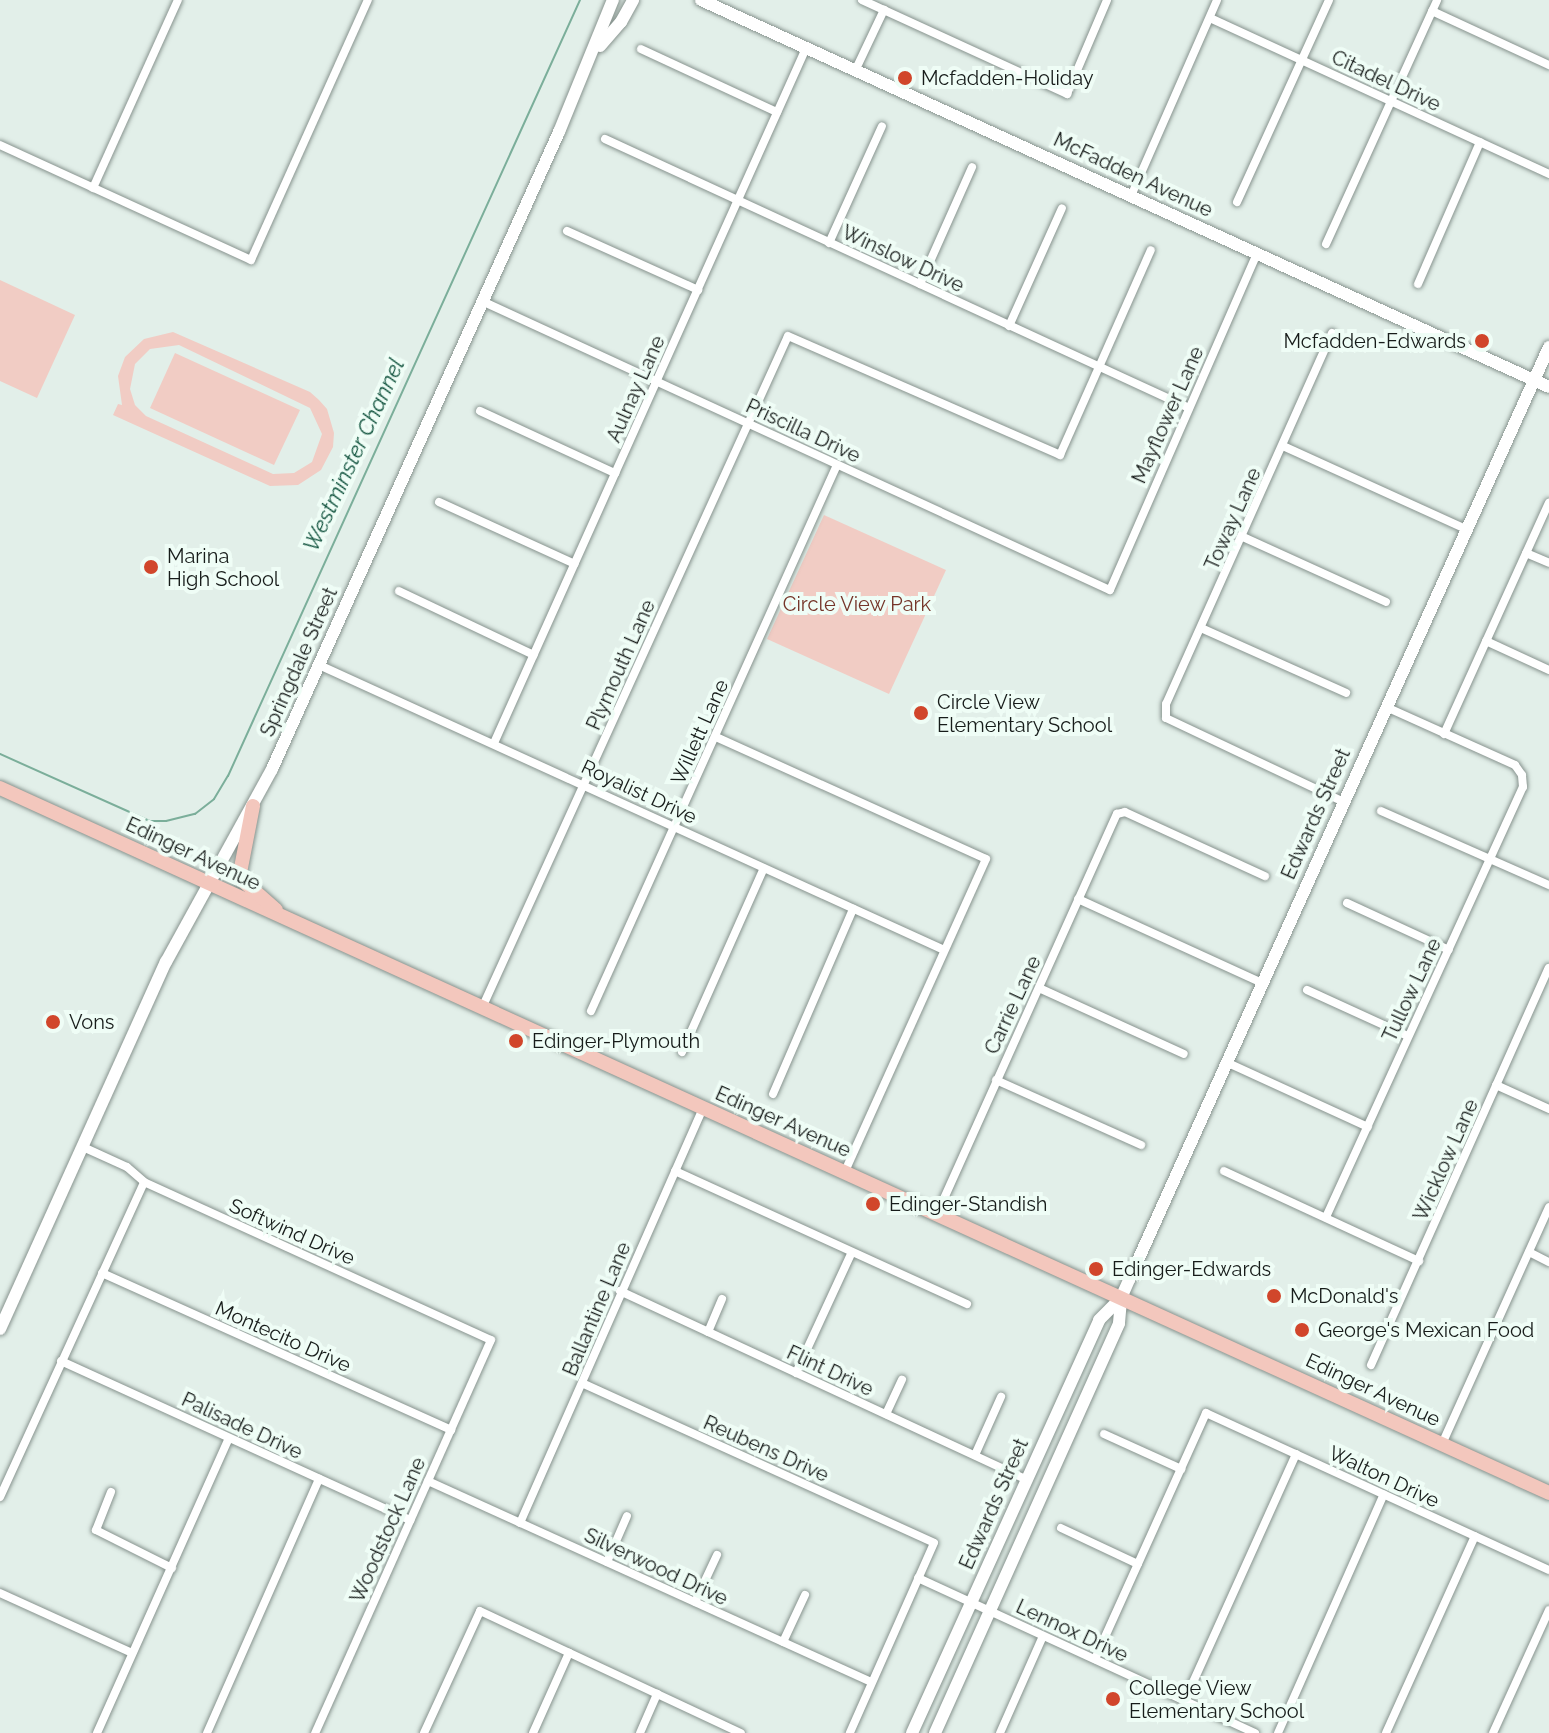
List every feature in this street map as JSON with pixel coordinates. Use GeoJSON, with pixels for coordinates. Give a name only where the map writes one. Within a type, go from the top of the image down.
{"type":"FeatureCollection","features":[{"type":"Feature","properties":{"kind":"main road","name":"Springdale Street"},"geometry":{"type":"LineString","coordinates":[[0,1329],[166,962],[207,883],[253,806],[319,665],[484,302],[613,0]]}},
{"type":"Feature","properties":{"kind":"main road"},"geometry":{"type":"LineString","coordinates":[[592,54],[621,22],[633,0]]}},
{"type":"Feature","properties":{"kind":"main road","name":"McFadden Avenue"},"geometry":{"type":"LineString","coordinates":[[701,0],[1549,387]]}},
{"type":"Feature","properties":{"kind":"main road","name":"Edwards Street"},"geometry":{"type":"LineString","coordinates":[[935,1733],[1119,1323],[1121,1298],[1549,347]]}},
{"type":"Feature","properties":{"kind":"main road","name":"Edinger Avenue"},"geometry":{"type":"LineString","coordinates":[[0,788],[1549,1493]]}},
{"type":"Feature","properties":{"kind":"main road"},"geometry":{"type":"LineString","coordinates":[[253,806],[240,873],[242,880],[256,888],[282,916]]}},
{"type":"Feature","properties":{"kind":"main road","name":"Edwards Street"},"geometry":{"type":"LineString","coordinates":[[912,1733],[1099,1320],[1121,1298]]}},
{"type":"Feature","properties":{"kind":"street"},"geometry":{"type":"LineString","coordinates":[[93,188],[178,0]]}},
{"type":"Feature","properties":{"kind":"street"},"geometry":{"type":"LineString","coordinates":[[0,145],[251,260],[368,0]]}},
{"type":"Feature","properties":{"kind":"street"},"geometry":{"type":"LineString","coordinates":[[862,0],[1067,94],[1107,0]]}},
{"type":"Feature","properties":{"kind":"street"},"geometry":{"type":"LineString","coordinates":[[1131,196],[1217,0]]}},
{"type":"Feature","properties":{"kind":"street"},"geometry":{"type":"LineString","coordinates":[[1237,202],[1329,0]]}},
{"type":"Feature","properties":{"kind":"street"},"geometry":{"type":"LineString","coordinates":[[1326,244],[1437,0]]}},
{"type":"Feature","properties":{"kind":"street"},"geometry":{"type":"LineString","coordinates":[[855,71],[884,10]]}},
{"type":"Feature","properties":{"kind":"street"},"geometry":{"type":"LineString","coordinates":[[1432,11],[1549,65]]}},
{"type":"Feature","properties":{"kind":"street","name":"Citadel Drive"},"geometry":{"type":"LineString","coordinates":[[1210,18],[1549,174]]}},
{"type":"Feature","properties":{"kind":"street","name":"Aulnay Lane"},"geometry":{"type":"LineString","coordinates":[[494,743],[806,48]]}},
{"type":"Feature","properties":{"kind":"street"},"geometry":{"type":"LineString","coordinates":[[641,49],[777,112]]}},
{"type":"Feature","properties":{"kind":"street"},"geometry":{"type":"LineString","coordinates":[[829,243],[882,126]]}},
{"type":"Feature","properties":{"kind":"street","name":"Winslow Drive"},"geometry":{"type":"LineString","coordinates":[[605,139],[1189,408]]}},
{"type":"Feature","properties":{"kind":"street"},"geometry":{"type":"LineString","coordinates":[[1418,284],[1480,142]]}},
{"type":"Feature","properties":{"kind":"street"},"geometry":{"type":"LineString","coordinates":[[920,284],[972,167]]}},
{"type":"Feature","properties":{"kind":"street"},"geometry":{"type":"LineString","coordinates":[[1009,326],[1062,208]]}},
{"type":"Feature","properties":{"kind":"street"},"geometry":{"type":"LineString","coordinates":[[567,231],[698,290]]}},
{"type":"Feature","properties":{"kind":"street"},"geometry":{"type":"LineString","coordinates":[[1099,367],[1151,250]]}},
{"type":"Feature","properties":{"kind":"street","name":"Mayflower Lane"},"geometry":{"type":"LineString","coordinates":[[1110,590],[1257,254]]}},
{"type":"Feature","properties":{"kind":"street","name":"Priscilla Drive"},"geometry":{"type":"LineString","coordinates":[[484,302],[1110,590]]}},
{"type":"Feature","properties":{"kind":"street","name":"Toway Lane"},"geometry":{"type":"LineString","coordinates":[[1332,333],[1166,704],[1166,718],[1344,802]]}},
{"type":"Feature","properties":{"kind":"street","name":"Plymouth Lane"},"geometry":{"type":"LineString","coordinates":[[482,1008],[788,336],[1060,455],[1099,367]]}},
{"type":"Feature","properties":{"kind":"street"},"geometry":{"type":"LineString","coordinates":[[480,411],[615,473]]}},
{"type":"Feature","properties":{"kind":"street"},"geometry":{"type":"LineString","coordinates":[[1283,446],[1466,529]]}},
{"type":"Feature","properties":{"kind":"street","name":"Willett Lane"},"geometry":{"type":"LineString","coordinates":[[591,1011],[837,465]]}},
{"type":"Feature","properties":{"kind":"street"},"geometry":{"type":"LineString","coordinates":[[439,502],[575,564]]}},
{"type":"Feature","properties":{"kind":"street"},"geometry":{"type":"LineString","coordinates":[[1386,707],[1444,734],[1549,503]]}},
{"type":"Feature","properties":{"kind":"street"},"geometry":{"type":"LineString","coordinates":[[1243,537],[1386,602]]}},
{"type":"Feature","properties":{"kind":"street"},"geometry":{"type":"LineString","coordinates":[[1526,553],[1549,563]]}},
{"type":"Feature","properties":{"kind":"street"},"geometry":{"type":"LineString","coordinates":[[399,591],[534,655]]}},
{"type":"Feature","properties":{"kind":"street"},"geometry":{"type":"LineString","coordinates":[[1201,628],[1346,693]]}},
{"type":"Feature","properties":{"kind":"street"},"geometry":{"type":"LineString","coordinates":[[1486,641],[1549,670]]}},
{"type":"Feature","properties":{"kind":"street","name":"Royalist Drive"},"geometry":{"type":"LineString","coordinates":[[319,665],[944,950]]}},
{"type":"Feature","properties":{"kind":"street","name":"Tullow Lane"},"geometry":{"type":"LineString","coordinates":[[1326,1217],[1523,787],[1522,775],[1515,765],[1444,734]]}},
{"type":"Feature","properties":{"kind":"street"},"geometry":{"type":"LineString","coordinates":[[716,737],[986,859],[845,1172]]}},
{"type":"Feature","properties":{"kind":"street","name":"Carrie Lane"},"geometry":{"type":"LineString","coordinates":[[937,1214],[1078,899],[1121,811],[1265,876]]}},
{"type":"Feature","properties":{"kind":"street"},"geometry":{"type":"LineString","coordinates":[[1381,811],[1549,885]]}},
{"type":"Feature","properties":{"kind":"street"},"geometry":{"type":"LineString","coordinates":[[682,1052],[764,868]]}},
{"type":"Feature","properties":{"kind":"street"},"geometry":{"type":"LineString","coordinates":[[1078,899],[1262,983]]}},
{"type":"Feature","properties":{"kind":"street"},"geometry":{"type":"LineString","coordinates":[[1347,903],[1449,950]]}},
{"type":"Feature","properties":{"kind":"street"},"geometry":{"type":"LineString","coordinates":[[773,1094],[853,909]]}},
{"type":"Feature","properties":{"kind":"street","name":"Wicklow Lane"},"geometry":{"type":"LineString","coordinates":[[1371,1365],[1549,968]]}},
{"type":"Feature","properties":{"kind":"street"},"geometry":{"type":"LineString","coordinates":[[1039,988],[1184,1054]]}},
{"type":"Feature","properties":{"kind":"street"},"geometry":{"type":"LineString","coordinates":[[1307,990],[1408,1036]]}},
{"type":"Feature","properties":{"kind":"street"},"geometry":{"type":"LineString","coordinates":[[1226,1062],[1368,1127]]}},
{"type":"Feature","properties":{"kind":"street"},"geometry":{"type":"LineString","coordinates":[[996,1080],[1141,1145]]}},
{"type":"Feature","properties":{"kind":"street"},"geometry":{"type":"LineString","coordinates":[[1496,1085],[1549,1109]]}},
{"type":"Feature","properties":{"kind":"street","name":"Ballantine Lane"},"geometry":{"type":"LineString","coordinates":[[520,1523],[584,1384],[620,1291],[703,1108]]}},
{"type":"Feature","properties":{"kind":"street","name":"Softwind Drive"},"geometry":{"type":"LineString","coordinates":[[83,1147],[127,1167],[144,1182],[491,1340]]}},
{"type":"Feature","properties":{"kind":"street"},"geometry":{"type":"LineString","coordinates":[[675,1171],[967,1304]]}},
{"type":"Feature","properties":{"kind":"street"},"geometry":{"type":"LineString","coordinates":[[1224,1171],[1419,1261]]}},
{"type":"Feature","properties":{"kind":"street"},"geometry":{"type":"LineString","coordinates":[[0,1497],[144,1182]]}},
{"type":"Feature","properties":{"kind":"street"},"geometry":{"type":"LineString","coordinates":[[1442,1444],[1549,1207]]}},
{"type":"Feature","properties":{"kind":"street"},"geometry":{"type":"LineString","coordinates":[[796,1373],[852,1252]]}},
{"type":"Feature","properties":{"kind":"street"},"geometry":{"type":"LineString","coordinates":[[1529,1252],[1549,1262]]}},
{"type":"Feature","properties":{"kind":"street","name":"Montecito Drive"},"geometry":{"type":"LineString","coordinates":[[102,1273],[451,1430]]}},
{"type":"Feature","properties":{"kind":"street","name":"Flint Drive"},"geometry":{"type":"LineString","coordinates":[[620,1291],[1028,1480]]}},
{"type":"Feature","properties":{"kind":"street"},"geometry":{"type":"LineString","coordinates":[[708,1332],[722,1299]]}},
{"type":"Feature","properties":{"kind":"street","name":"Woodstock Lane"},"geometry":{"type":"LineString","coordinates":[[315,1733],[491,1340]]}},
{"type":"Feature","properties":{"kind":"street","name":"Palisade Drive"},"geometry":{"type":"LineString","coordinates":[[61,1361],[410,1520]]}},
{"type":"Feature","properties":{"kind":"street"},"geometry":{"type":"LineString","coordinates":[[886,1414],[902,1379]]}},
{"type":"Feature","properties":{"kind":"street","name":"Reubens Drive"},"geometry":{"type":"LineString","coordinates":[[584,1384],[934,1543],[918,1578]]}},
{"type":"Feature","properties":{"kind":"street"},"geometry":{"type":"LineString","coordinates":[[975,1455],[1001,1397]]}},
{"type":"Feature","properties":{"kind":"street","name":"Walton Drive"},"geometry":{"type":"LineString","coordinates":[[1181,1469],[1206,1413],[1549,1570]]}},
{"type":"Feature","properties":{"kind":"street"},"geometry":{"type":"LineString","coordinates":[[1095,1659],[1181,1469],[1104,1434]]}},
{"type":"Feature","properties":{"kind":"street"},"geometry":{"type":"LineString","coordinates":[[97,1733],[229,1438]]}},
{"type":"Feature","properties":{"kind":"street"},"geometry":{"type":"LineString","coordinates":[[1185,1700],[1296,1454]]}},
{"type":"Feature","properties":{"kind":"street"},"geometry":{"type":"LineString","coordinates":[[207,1733],[319,1479]]}},
{"type":"Feature","properties":{"kind":"street","name":"Silverwood Drive"},"geometry":{"type":"LineString","coordinates":[[428,1481],[871,1682]]}},
{"type":"Feature","properties":{"kind":"street"},"geometry":{"type":"LineString","coordinates":[[111,1492],[95,1524],[96,1530],[172,1568]]}},
{"type":"Feature","properties":{"kind":"street"},"geometry":{"type":"LineString","coordinates":[[1278,1733],[1384,1494]]}},
{"type":"Feature","properties":{"kind":"street"},"geometry":{"type":"LineString","coordinates":[[607,1562],[627,1516]]}},
{"type":"Feature","properties":{"kind":"street"},"geometry":{"type":"LineString","coordinates":[[1061,1528],[1138,1564]]}},
{"type":"Feature","properties":{"kind":"street"},"geometry":{"type":"LineString","coordinates":[[1386,1733],[1475,1536]]}},
{"type":"Feature","properties":{"kind":"street"},"geometry":{"type":"LineString","coordinates":[[695,1602],[717,1555]]}},
{"type":"Feature","properties":{"kind":"street"},"geometry":{"type":"LineString","coordinates":[[850,1733],[918,1578]]}},
{"type":"Feature","properties":{"kind":"street","name":"Lennox Drive"},"geometry":{"type":"LineString","coordinates":[[918,1578],[1255,1733]]}},
{"type":"Feature","properties":{"kind":"street"},"geometry":{"type":"LineString","coordinates":[[0,1593],[132,1653]]}},
{"type":"Feature","properties":{"kind":"street"},"geometry":{"type":"LineString","coordinates":[[783,1642],[805,1595]]}},
{"type":"Feature","properties":{"kind":"street"},"geometry":{"type":"LineString","coordinates":[[1493,1733],[1549,1610]]}},
{"type":"Feature","properties":{"kind":"street"},"geometry":{"type":"LineString","coordinates":[[424,1733],[480,1611],[741,1733]]}},
{"type":"Feature","properties":{"kind":"street"},"geometry":{"type":"LineString","coordinates":[[1000,1733],[1043,1636]]}},
{"type":"Feature","properties":{"kind":"street"},"geometry":{"type":"LineString","coordinates":[[533,1733],[569,1653]]}},
{"type":"Feature","properties":{"kind":"street"},"geometry":{"type":"LineString","coordinates":[[640,1733],[657,1694]]}},
{"type":"Feature","properties":{"kind":"green space"},"geometry":{"type":"Polygon","coordinates":[[[0,280],[75,315],[37,398],[0,381],[0,280]]]}},
{"type":"Feature","properties":{"kind":"green space"},"geometry":{"type":"Polygon","coordinates":[[[173,332],[310,392],[327,409],[334,433],[333,447],[321,470],[298,485],[270,486],[113,415],[118,404],[122,405],[118,376],[125,357],[144,339],[173,332]],[[179,345],[150,349],[135,364],[130,389],[135,405],[146,416],[273,474],[294,473],[312,462],[322,434],[310,408],[179,345]]]}},
{"type":"Feature","properties":{"kind":"green space"},"geometry":{"type":"Polygon","coordinates":[[[175,353],[300,410],[274,465],[150,408],[175,353]]]}},
{"type":"Feature","properties":{"kind":"green space","name":"Circle View Park"},"geometry":{"type":"Polygon","coordinates":[[[824,515],[946,570],[889,694],[767,639],[824,515]]]}},
{"type":"Feature","properties":{"kind":"waterway","name":"Westminster Channel"},"geometry":{"type":"LineString","coordinates":[[0,754],[150,821],[166,821],[195,814],[214,799],[228,776],[580,0]]}},
{"type":"Feature","properties":{"kind":"place","name":"Mcfadden-Holiday"},"geometry":{"type":"Point","coordinates":[905,78]}},
{"type":"Feature","properties":{"kind":"place","name":"Mcfadden-Edwards"},"geometry":{"type":"Point","coordinates":[1482,341]}},
{"type":"Feature","properties":{"kind":"place","name":"Marina High School"},"geometry":{"type":"Point","coordinates":[151,567]}},
{"type":"Feature","properties":{"kind":"place","name":"Circle View Elementary School"},"geometry":{"type":"Point","coordinates":[921,713]}},
{"type":"Feature","properties":{"kind":"place","name":"Vons"},"geometry":{"type":"Point","coordinates":[53,1022]}},
{"type":"Feature","properties":{"kind":"place","name":"Edinger-Plymouth"},"geometry":{"type":"Point","coordinates":[516,1041]}},
{"type":"Feature","properties":{"kind":"place","name":"Edinger-Standish"},"geometry":{"type":"Point","coordinates":[873,1204]}},
{"type":"Feature","properties":{"kind":"place","name":"Edinger-Edwards"},"geometry":{"type":"Point","coordinates":[1096,1269]}},
{"type":"Feature","properties":{"kind":"place","name":"McDonald's"},"geometry":{"type":"Point","coordinates":[1274,1296]}},
{"type":"Feature","properties":{"kind":"place","name":"George's Mexican Food"},"geometry":{"type":"Point","coordinates":[1302,1330]}},
{"type":"Feature","properties":{"kind":"place","name":"College View Elementary School"},"geometry":{"type":"Point","coordinates":[1113,1699]}}]}
